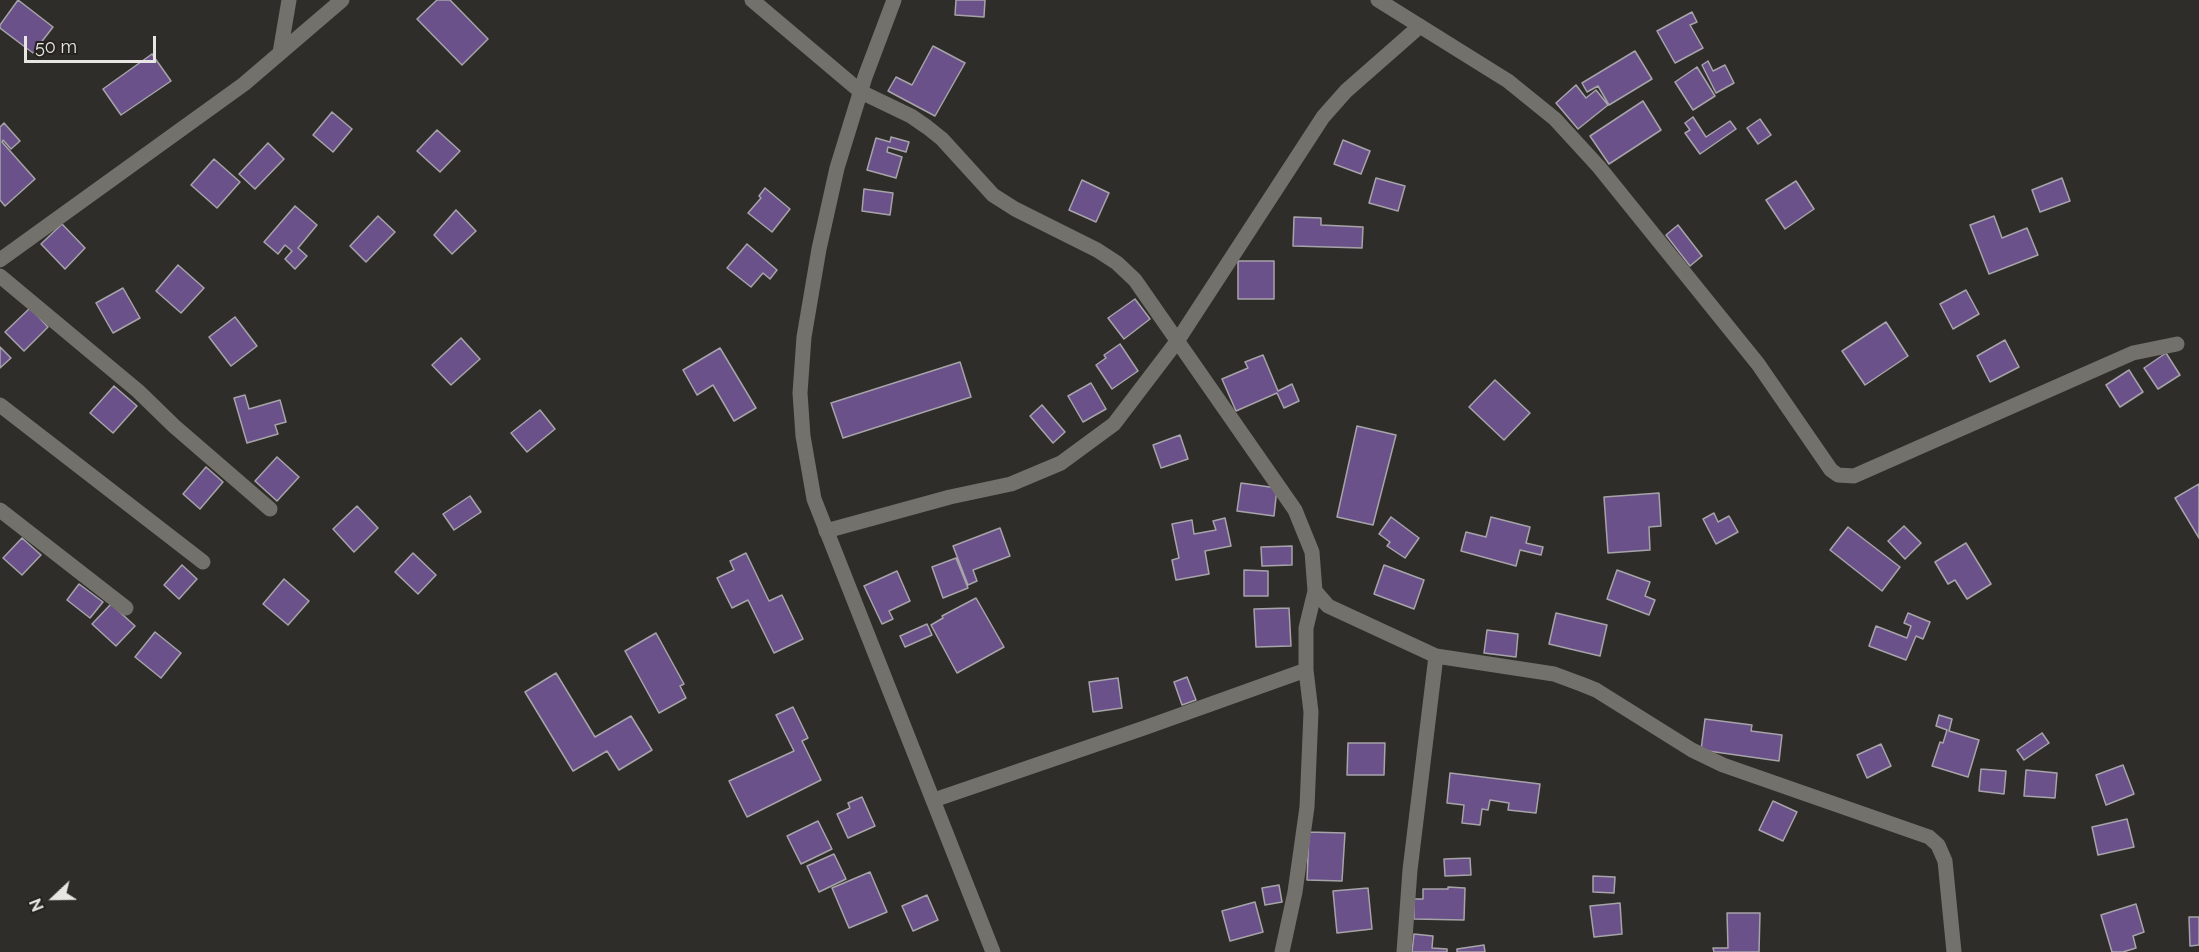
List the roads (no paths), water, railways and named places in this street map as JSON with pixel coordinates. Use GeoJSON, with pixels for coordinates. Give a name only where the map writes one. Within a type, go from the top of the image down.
{"type":"FeatureCollection","features":[{"type":"Feature","properties":{"kind":"street"},"geometry":{"type":"LineString","coordinates":[[280,53],[289,0]]}},
{"type":"Feature","properties":{"kind":"street"},"geometry":{"type":"LineString","coordinates":[[0,260],[244,84],[342,0]]}},
{"type":"Feature","properties":{"kind":"street"},"geometry":{"type":"LineString","coordinates":[[752,0],[861,92],[911,116],[942,139],[993,195],[1022,213],[1117,262],[1136,280],[1295,510],[1312,552],[1315,591],[1306,628],[1306,670],[1311,711],[1307,807],[1295,892],[1282,952]]}},
{"type":"Feature","properties":{"kind":"street"},"geometry":{"type":"LineString","coordinates":[[894,0],[837,168],[819,249],[804,337],[800,393],[803,436],[814,499],[993,952]]}},
{"type":"Feature","properties":{"kind":"street"},"geometry":{"type":"LineString","coordinates":[[1378,0],[1508,81],[1554,119],[1599,166],[1758,364],[1831,470],[1838,476],[1854,476],[2133,353],[2177,344]]}},
{"type":"Feature","properties":{"kind":"street"},"geometry":{"type":"LineString","coordinates":[[826,531],[950,497],[1011,484],[1061,463],[1114,424],[1178,340],[1323,117],[1346,91],[1420,26]]}},
{"type":"Feature","properties":{"kind":"street"},"geometry":{"type":"LineString","coordinates":[[0,276],[138,391],[174,426],[270,509]]}},
{"type":"Feature","properties":{"kind":"street"},"geometry":{"type":"LineString","coordinates":[[0,405],[203,562]]}},
{"type":"Feature","properties":{"kind":"street"},"geometry":{"type":"LineString","coordinates":[[0,510],[126,608]]}},
{"type":"Feature","properties":{"kind":"street"},"geometry":{"type":"LineString","coordinates":[[1315,591],[1328,606],[1436,656],[1554,674],[1596,690],[1692,750],[1723,765],[1929,837],[1942,851],[1945,861],[1954,952]]}},
{"type":"Feature","properties":{"kind":"street"},"geometry":{"type":"LineString","coordinates":[[1404,952],[1410,870],[1436,656]]}},
{"type":"Feature","properties":{"kind":"street"},"geometry":{"type":"LineString","coordinates":[[934,800],[1306,670]]}}]}
